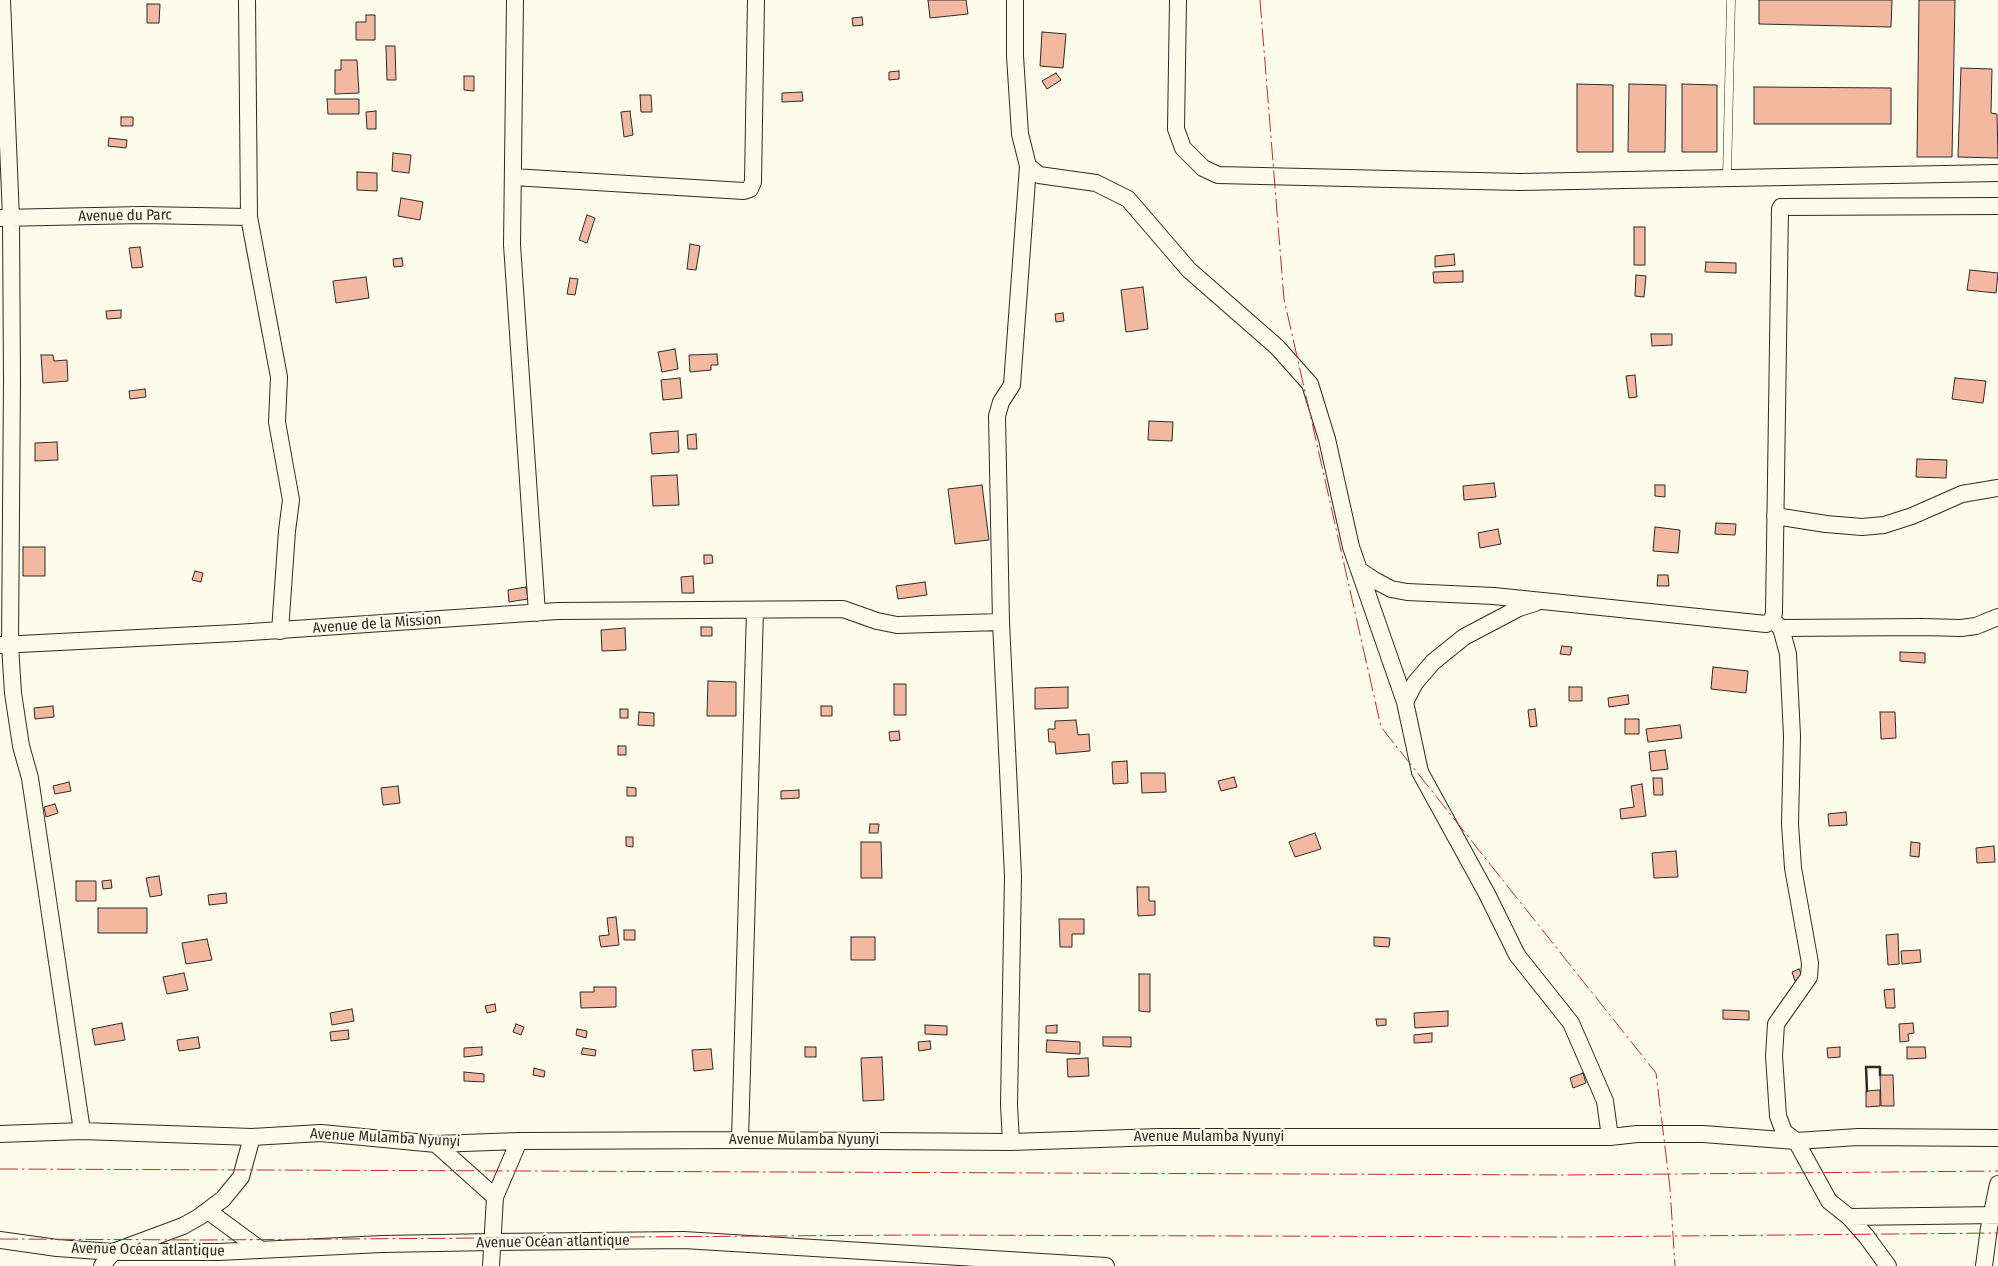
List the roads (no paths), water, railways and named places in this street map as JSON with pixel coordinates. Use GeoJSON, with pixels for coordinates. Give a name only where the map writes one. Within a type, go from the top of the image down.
{"type":"FeatureCollection","features":[{"type":"Feature","properties":{"kind":"street"},"geometry":{"type":"LineString","coordinates":[[2,0],[5,218],[12,390],[5,645],[21,746],[30,778],[82,1131]]}},
{"type":"Feature","properties":{"kind":"street"},"geometry":{"type":"LineString","coordinates":[[247,0],[249,217],[279,377],[277,422],[291,500],[280,631]]}},
{"type":"Feature","properties":{"kind":"street"},"geometry":{"type":"LineString","coordinates":[[515,0],[512,245],[537,613]]}},
{"type":"Feature","properties":{"kind":"street"},"geometry":{"type":"LineString","coordinates":[[513,178],[744,191],[750,189],[753,182],[756,0]]}},
{"type":"Feature","properties":{"kind":"street"},"geometry":{"type":"LineString","coordinates":[[1011,1142],[1009,1105],[1013,876],[1001,622],[997,416],[1001,402],[1012,385],[1028,166],[1020,134],[1015,56],[1015,0]]}},
{"type":"Feature","properties":{"kind":"street"},"geometry":{"type":"LineString","coordinates":[[1178,0],[1176,129],[1183,148],[1203,168],[1218,176],[1520,182],[1998,173]]}},
{"type":"Feature","properties":{"kind":"street"},"geometry":{"type":"LineString","coordinates":[[1028,166],[1039,174],[1096,183],[1128,199],[1189,270],[1277,347],[1310,384],[1327,439],[1352,547],[1405,702],[1420,772],[1487,894],[1517,955],[1571,1023],[1605,1101],[1610,1137]]}},
{"type":"Feature","properties":{"kind":"street"},"geometry":{"type":"LineString","coordinates":[[1888,1266],[1849,1217],[1829,1201],[1796,1142],[1784,1132],[1778,1116],[1774,1056],[1776,1024],[1809,977],[1810,963],[1793,868],[1790,824],[1791,687],[1788,654],[1777,624],[1775,516],[1779,212],[1781,207],[1998,206]]}},
{"type":"Feature","properties":{"kind":"street","name":"Avenue du Parc"},"geometry":{"type":"LineString","coordinates":[[5,218],[142,215],[249,217]]}},
{"type":"Feature","properties":{"kind":"street"},"geometry":{"type":"LineString","coordinates":[[1775,516],[1826,524],[1862,527],[1884,525],[1912,516],[1962,494],[1998,488]]}},
{"type":"Feature","properties":{"kind":"street"},"geometry":{"type":"LineString","coordinates":[[1359,570],[1391,589],[1407,592],[1494,596],[1766,624],[1961,628],[1976,626],[1998,618]]}},
{"type":"Feature","properties":{"kind":"street"},"geometry":{"type":"LineString","coordinates":[[1405,702],[1416,683],[1433,662],[1464,637],[1519,608],[1540,602]]}},
{"type":"Feature","properties":{"kind":"street","name":"Avenue de la Mission"},"geometry":{"type":"LineString","coordinates":[[5,645],[280,631],[558,611],[843,609],[876,621],[897,625],[1001,622]]}},
{"type":"Feature","properties":{"kind":"street"},"geometry":{"type":"LineString","coordinates":[[740,1140],[755,610]]}},
{"type":"Feature","properties":{"kind":"street","name":"Avenue Mulamba Nyunyi"},"geometry":{"type":"LineString","coordinates":[[0,1134],[82,1131],[252,1137],[321,1133],[436,1144],[518,1141],[740,1140],[1011,1142],[1159,1137],[1610,1137],[1637,1134],[1703,1134],[1796,1142],[1858,1138],[1998,1138]]}},
{"type":"Feature","properties":{"kind":"street"},"geometry":{"type":"LineString","coordinates":[[102,1266],[113,1252],[182,1226],[208,1211],[223,1199],[242,1177],[252,1137]]}},
{"type":"Feature","properties":{"kind":"street"},"geometry":{"type":"LineString","coordinates":[[491,1266],[495,1197],[518,1141]]}},
{"type":"Feature","properties":{"kind":"street"},"geometry":{"type":"LineString","coordinates":[[436,1144],[495,1197]]}},
{"type":"Feature","properties":{"kind":"street"},"geometry":{"type":"LineString","coordinates":[[1984,1266],[1995,1215],[1998,1184]]}},
{"type":"Feature","properties":{"kind":"street"},"geometry":{"type":"LineString","coordinates":[[208,1211],[261,1250]]}},
{"type":"Feature","properties":{"kind":"street"},"geometry":{"type":"LineString","coordinates":[[1849,1217],[1995,1215]]}},
{"type":"Feature","properties":{"kind":"street","name":"Avenue Océan atlantique"},"geometry":{"type":"LineString","coordinates":[[0,1240],[57,1248],[113,1252],[261,1250],[382,1244],[684,1240],[867,1259],[1106,1266]]}},
{"type":"Feature","properties":{"kind":"lane"},"geometry":{"type":"LineString","coordinates":[[1727,177],[1731,0]]}}]}
